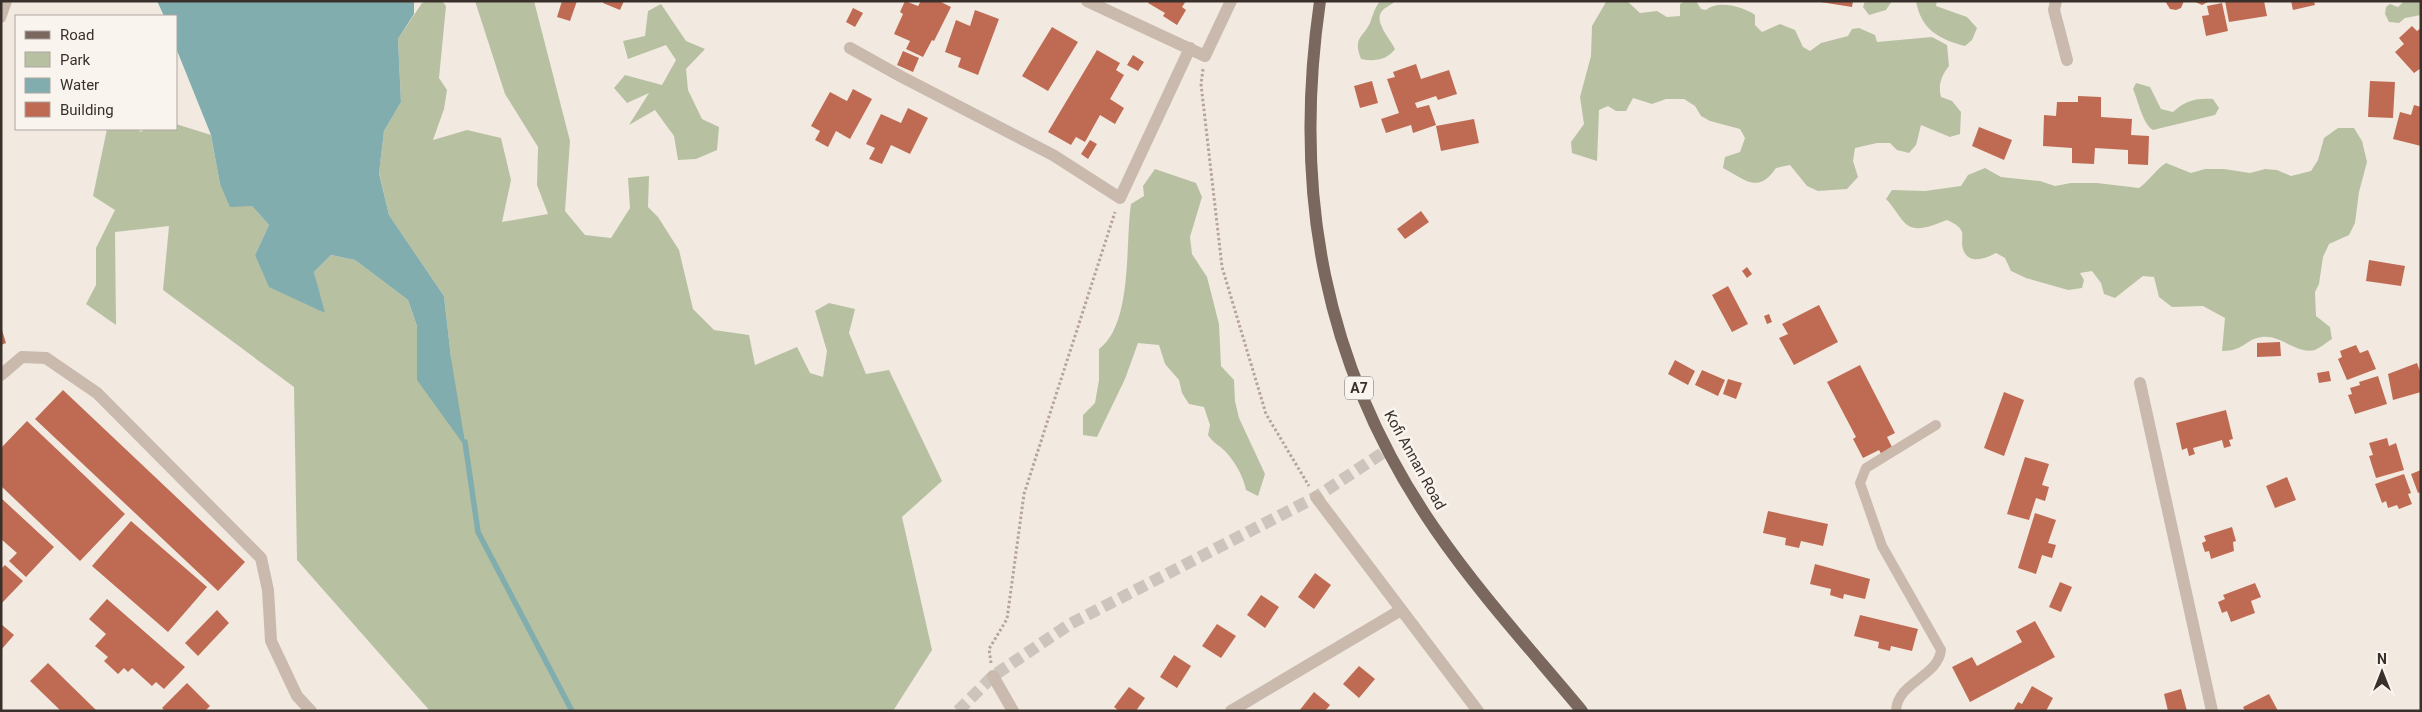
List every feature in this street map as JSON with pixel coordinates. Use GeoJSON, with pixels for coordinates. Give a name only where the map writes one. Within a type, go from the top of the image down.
{"type":"FeatureCollection","features":[{"type":"Feature","properties":{"kind":"main road","name":"Kofi Annan Road"},"geometry":{"type":"LineString","coordinates":[[1320,1],[1310,87],[1311,175],[1324,278],[1344,352],[1387,450],[1435,528],[1481,590],[1582,711]]}},
{"type":"Feature","properties":{"kind":"street"},"geometry":{"type":"LineString","coordinates":[[1086,1],[1205,56],[1231,1]]}},
{"type":"Feature","properties":{"kind":"street"},"geometry":{"type":"LineString","coordinates":[[2056,1],[2054,10],[2067,60]]}},
{"type":"Feature","properties":{"kind":"street"},"geometry":{"type":"LineString","coordinates":[[850,48],[919,86],[1054,155],[1120,198],[1190,48]]}},
{"type":"Feature","properties":{"kind":"street"},"geometry":{"type":"LineString","coordinates":[[1,375],[22,357],[46,358],[97,393],[261,558],[268,590],[271,641],[297,696],[311,711]]}},
{"type":"Feature","properties":{"kind":"street"},"geometry":{"type":"LineString","coordinates":[[2140,383],[2212,711]]}},
{"type":"Feature","properties":{"kind":"street"},"geometry":{"type":"LineString","coordinates":[[1316,497],[1478,711]]}},
{"type":"Feature","properties":{"kind":"street"},"geometry":{"type":"LineString","coordinates":[[1231,711],[1401,610]]}},
{"type":"Feature","properties":{"kind":"street"},"geometry":{"type":"LineString","coordinates":[[993,676],[1013,711]]}},
{"type":"Feature","properties":{"kind":"lane"},"geometry":{"type":"LineString","coordinates":[[1,18],[7,1]]}},
{"type":"Feature","properties":{"kind":"lane"},"geometry":{"type":"LineString","coordinates":[[1896,711],[1900,696],[1936,664],[1941,650],[1882,546],[1860,483],[1866,468],[1936,425]]}},
{"type":"Feature","properties":{"kind":"path"},"geometry":{"type":"LineString","coordinates":[[1205,56],[1201,84],[1222,266],[1266,414],[1316,497]]}},
{"type":"Feature","properties":{"kind":"path"},"geometry":{"type":"LineString","coordinates":[[993,676],[989,650],[1007,619],[1024,494],[1120,198]]}},
{"type":"Feature","properties":{"kind":"green space"},"geometry":{"type":"Polygon","coordinates":[[[442,1],[446,6],[439,78],[447,90],[444,109],[433,140],[467,130],[501,138],[511,180],[502,222],[548,214],[537,185],[538,147],[505,94],[475,1],[534,1],[570,141],[565,211],[585,235],[611,238],[630,208],[628,178],[649,176],[648,207],[658,217],[679,250],[693,309],[714,330],[749,335],[755,365],[797,347],[810,373],[823,377],[827,351],[815,311],[829,303],[855,309],[849,333],[866,374],[889,370],[942,481],[902,517],[932,650],[893,711],[430,711],[297,560],[294,387],[163,290],[169,226],[115,232],[116,325],[86,304],[96,285],[96,248],[115,210],[93,196],[107,130],[139,130],[140,132],[144,130],[178,130],[178,125],[211,135],[220,184],[252,206],[269,225],[255,255],[324,313],[314,272],[331,255],[355,260],[408,300],[417,326],[417,380],[451,358],[444,296],[389,215],[379,172],[384,131],[401,102],[398,39],[422,3],[442,1]]]}},
{"type":"Feature","properties":{"kind":"green space"},"geometry":{"type":"Polygon","coordinates":[[[1380,1],[1395,1],[1382,11],[1380,20],[1395,49],[1384,58],[1361,59],[1358,42],[1370,23],[1380,1]]]}},
{"type":"Feature","properties":{"kind":"green space"},"geometry":{"type":"Polygon","coordinates":[[[1627,1],[1640,13],[1657,11],[1667,17],[1680,16],[1680,4],[1685,1],[1696,1],[1701,9],[1706,10],[1717,5],[1730,5],[1755,15],[1755,25],[1762,32],[1780,24],[1795,30],[1803,47],[1810,51],[1821,43],[1848,36],[1852,29],[1859,28],[1875,35],[1877,42],[1932,37],[1947,45],[1949,66],[1941,81],[1940,93],[1941,97],[1952,101],[1961,112],[1960,134],[1950,137],[1921,125],[1916,145],[1909,153],[1897,150],[1890,143],[1877,143],[1855,148],[1853,161],[1858,177],[1847,189],[1818,191],[1807,186],[1790,165],[1776,168],[1763,181],[1757,183],[1744,180],[1723,168],[1725,157],[1740,152],[1745,138],[1740,129],[1710,121],[1701,116],[1695,106],[1684,99],[1666,99],[1652,104],[1633,98],[1626,111],[1616,111],[1608,106],[1599,110],[1597,161],[1572,153],[1571,142],[1584,124],[1580,97],[1591,56],[1592,26],[1606,2],[1627,1]]]}},
{"type":"Feature","properties":{"kind":"green space"},"geometry":{"type":"Polygon","coordinates":[[[1865,1],[1892,1],[1886,10],[1869,15],[1863,7],[1865,1]]]}},
{"type":"Feature","properties":{"kind":"green space"},"geometry":{"type":"Polygon","coordinates":[[[1916,1],[1937,1],[1936,6],[1967,17],[1977,28],[1972,40],[1965,46],[1939,36],[1922,19],[1916,1]]]}},
{"type":"Feature","properties":{"kind":"green space"},"geometry":{"type":"Polygon","coordinates":[[[2404,1],[2421,1],[2421,15],[2405,18],[2399,23],[2389,22],[2385,14],[2386,7],[2390,4],[2398,7],[2404,1]]]}},
{"type":"Feature","properties":{"kind":"green space"},"geometry":{"type":"Polygon","coordinates":[[[661,4],[686,41],[705,49],[686,69],[688,90],[702,119],[719,127],[717,150],[696,159],[678,160],[674,136],[655,110],[629,125],[649,93],[627,103],[614,88],[625,75],[662,85],[676,60],[666,45],[628,59],[623,41],[645,36],[648,11],[661,4]]]}},
{"type":"Feature","properties":{"kind":"green space"},"geometry":{"type":"Polygon","coordinates":[[[2136,83],[2150,87],[2161,109],[2173,112],[2187,102],[2207,99],[2213,99],[2219,108],[2215,115],[2153,130],[2146,123],[2141,112],[2133,89],[2136,83]]]}},
{"type":"Feature","properties":{"kind":"green space"},"geometry":{"type":"Polygon","coordinates":[[[2338,128],[2354,128],[2362,141],[2367,162],[2359,192],[2355,223],[2349,235],[2329,244],[2323,257],[2319,284],[2315,292],[2316,316],[2330,327],[2332,339],[2315,350],[2302,350],[2276,339],[2262,337],[2256,338],[2236,349],[2222,351],[2225,318],[2203,306],[2172,307],[2159,297],[2154,277],[2143,276],[2115,298],[2104,294],[2101,283],[2092,271],[2080,273],[2084,280],[2082,288],[2068,290],[2026,278],[2011,271],[2005,258],[1996,253],[1982,259],[1969,257],[1965,254],[1962,247],[1961,230],[1947,220],[1924,228],[1907,225],[1886,199],[1892,190],[1925,191],[1961,186],[1968,175],[1985,168],[2001,177],[2040,181],[2055,186],[2071,183],[2097,183],[2139,188],[2166,163],[2191,173],[2205,169],[2224,169],[2250,173],[2265,169],[2277,170],[2291,176],[2311,171],[2318,160],[2324,138],[2338,128]]]}},
{"type":"Feature","properties":{"kind":"green space"},"geometry":{"type":"Polygon","coordinates":[[[1155,169],[1196,183],[1202,197],[1190,237],[1192,254],[1207,277],[1219,324],[1221,366],[1234,380],[1235,401],[1239,418],[1265,474],[1258,496],[1246,490],[1241,475],[1232,460],[1208,435],[1210,425],[1204,407],[1189,404],[1182,393],[1179,380],[1165,364],[1159,345],[1138,343],[1125,379],[1097,437],[1083,435],[1083,415],[1095,403],[1099,380],[1099,349],[1110,337],[1118,321],[1122,302],[1126,282],[1131,204],[1144,196],[1143,186],[1155,169]]]}},
{"type":"Feature","properties":{"kind":"water"},"geometry":{"type":"Polygon","coordinates":[[[157,1],[414,1],[414,14],[398,39],[401,102],[384,131],[379,173],[389,215],[444,296],[451,358],[466,448],[417,380],[417,326],[408,300],[355,260],[331,255],[314,272],[325,313],[269,287],[255,255],[269,225],[252,206],[230,207],[220,184],[211,135],[178,53],[178,15],[164,15],[157,1]]]}},
{"type":"Feature","properties":{"kind":"building"},"geometry":{"type":"Polygon","coordinates":[[[562,1],[577,1],[570,21],[557,17],[562,1]]]}},
{"type":"Feature","properties":{"kind":"building"},"geometry":{"type":"Polygon","coordinates":[[[604,1],[624,1],[620,10],[603,3],[604,1]]]}},
{"type":"Feature","properties":{"kind":"building"},"geometry":{"type":"Polygon","coordinates":[[[905,1],[918,6],[921,1],[939,1],[951,7],[934,41],[932,40],[923,57],[906,49],[910,41],[894,34],[903,14],[900,12],[905,1]]]}},
{"type":"Feature","properties":{"kind":"building"},"geometry":{"type":"Polygon","coordinates":[[[1149,1],[1186,1],[1182,7],[1186,10],[1177,25],[1163,16],[1165,13],[1148,3],[1149,1]]]}},
{"type":"Feature","properties":{"kind":"building"},"geometry":{"type":"Polygon","coordinates":[[[1814,1],[1853,1],[1852,7],[1814,1]]]}},
{"type":"Feature","properties":{"kind":"building"},"geometry":{"type":"Polygon","coordinates":[[[2165,1],[2184,1],[2181,8],[2176,10],[2170,9],[2165,1]]]}},
{"type":"Feature","properties":{"kind":"building"},"geometry":{"type":"Polygon","coordinates":[[[2193,1],[2210,1],[2202,5],[2193,1]]]}},
{"type":"Feature","properties":{"kind":"building"},"geometry":{"type":"Polygon","coordinates":[[[2225,1],[2264,1],[2267,16],[2229,22],[2225,1]]]}},
{"type":"Feature","properties":{"kind":"building"},"geometry":{"type":"Polygon","coordinates":[[[2291,1],[2314,1],[2315,5],[2293,10],[2291,1]]]}},
{"type":"Feature","properties":{"kind":"building"},"geometry":{"type":"Polygon","coordinates":[[[2222,3],[2228,31],[2206,36],[2202,16],[2209,15],[2207,6],[2222,3]]]}},
{"type":"Feature","properties":{"kind":"building"},"geometry":{"type":"Polygon","coordinates":[[[853,8],[863,13],[855,27],[846,22],[853,8]]]}},
{"type":"Feature","properties":{"kind":"building"},"geometry":{"type":"Polygon","coordinates":[[[975,10],[999,19],[978,75],[958,67],[961,58],[945,52],[956,20],[970,26],[975,10]]]}},
{"type":"Feature","properties":{"kind":"building"},"geometry":{"type":"Polygon","coordinates":[[[2412,26],[2417,31],[2421,28],[2421,68],[2414,73],[2395,52],[2404,44],[2399,38],[2412,26]]]}},
{"type":"Feature","properties":{"kind":"building"},"geometry":{"type":"Polygon","coordinates":[[[1052,27],[1078,42],[1048,91],[1022,76],[1052,27]]]}},
{"type":"Feature","properties":{"kind":"building"},"geometry":{"type":"Polygon","coordinates":[[[1097,50],[1120,63],[1116,70],[1124,75],[1110,99],[1124,108],[1115,124],[1100,115],[1085,142],[1076,137],[1071,145],[1048,132],[1097,50]]]}},
{"type":"Feature","properties":{"kind":"building"},"geometry":{"type":"Polygon","coordinates":[[[903,51],[919,58],[913,72],[897,65],[903,51]]]}},
{"type":"Feature","properties":{"kind":"building"},"geometry":{"type":"Polygon","coordinates":[[[1133,55],[1144,62],[1138,71],[1127,65],[1133,55]]]}},
{"type":"Feature","properties":{"kind":"building"},"geometry":{"type":"Polygon","coordinates":[[[1416,64],[1421,79],[1449,70],[1457,94],[1438,100],[1436,96],[1415,103],[1417,108],[1429,105],[1436,125],[1413,133],[1411,125],[1386,133],[1381,119],[1399,113],[1387,79],[1395,77],[1393,72],[1416,64]]]}},
{"type":"Feature","properties":{"kind":"building"},"geometry":{"type":"Polygon","coordinates":[[[1372,81],[1378,103],[1360,108],[1354,86],[1372,81]]]}},
{"type":"Feature","properties":{"kind":"building"},"geometry":{"type":"Polygon","coordinates":[[[2370,81],[2395,82],[2393,118],[2368,117],[2370,81]]]}},
{"type":"Feature","properties":{"kind":"building"},"geometry":{"type":"Polygon","coordinates":[[[853,89],[872,99],[850,139],[836,131],[828,147],[815,140],[820,131],[811,126],[830,92],[847,101],[853,89]]]}},
{"type":"Feature","properties":{"kind":"building"},"geometry":{"type":"Polygon","coordinates":[[[2078,96],[2101,97],[2101,117],[2132,119],[2131,135],[2149,136],[2148,165],[2128,164],[2128,150],[2095,148],[2094,164],[2072,163],[2072,148],[2043,146],[2044,115],[2056,116],[2057,102],[2078,102],[2078,96]]]}},
{"type":"Feature","properties":{"kind":"building"},"geometry":{"type":"Polygon","coordinates":[[[2414,105],[2421,107],[2421,146],[2393,139],[2400,112],[2411,115],[2414,105]]]}},
{"type":"Feature","properties":{"kind":"building"},"geometry":{"type":"Polygon","coordinates":[[[908,108],[928,118],[910,154],[891,145],[882,164],[869,159],[875,148],[866,144],[881,114],[901,123],[908,108]]]}},
{"type":"Feature","properties":{"kind":"building"},"geometry":{"type":"Polygon","coordinates":[[[1474,119],[1479,143],[1441,151],[1436,126],[1474,119]]]}},
{"type":"Feature","properties":{"kind":"building"},"geometry":{"type":"Polygon","coordinates":[[[1979,127],[2012,140],[2004,160],[1972,146],[1979,127]]]}},
{"type":"Feature","properties":{"kind":"building"},"geometry":{"type":"Polygon","coordinates":[[[1090,140],[1097,144],[1088,159],[1081,154],[1090,140]]]}},
{"type":"Feature","properties":{"kind":"building"},"geometry":{"type":"Polygon","coordinates":[[[1421,211],[1429,222],[1405,239],[1397,229],[1421,211]]]}},
{"type":"Feature","properties":{"kind":"building"},"geometry":{"type":"Polygon","coordinates":[[[2369,260],[2405,266],[2401,286],[2366,281],[2369,260]]]}},
{"type":"Feature","properties":{"kind":"building"},"geometry":{"type":"Polygon","coordinates":[[[1747,267],[1752,274],[1747,278],[1742,271],[1747,267]]]}},
{"type":"Feature","properties":{"kind":"building"},"geometry":{"type":"Polygon","coordinates":[[[1728,286],[1748,324],[1732,332],[1712,295],[1728,286]]]}},
{"type":"Feature","properties":{"kind":"building"},"geometry":{"type":"Polygon","coordinates":[[[1819,305],[1838,342],[1794,365],[1779,338],[1788,334],[1782,324],[1819,305]]]}},
{"type":"Feature","properties":{"kind":"building"},"geometry":{"type":"Polygon","coordinates":[[[1769,314],[1772,322],[1767,324],[1764,316],[1769,314]]]}},
{"type":"Feature","properties":{"kind":"building"},"geometry":{"type":"Polygon","coordinates":[[[1,327],[6,343],[1,345],[1,327]]]}},
{"type":"Feature","properties":{"kind":"building"},"geometry":{"type":"Polygon","coordinates":[[[2280,342],[2281,356],[2257,357],[2257,343],[2280,342]]]}},
{"type":"Feature","properties":{"kind":"building"},"geometry":{"type":"Polygon","coordinates":[[[2356,345],[2360,353],[2368,350],[2376,369],[2347,380],[2338,359],[2342,357],[2340,351],[2356,345]]]}},
{"type":"Feature","properties":{"kind":"building"},"geometry":{"type":"Polygon","coordinates":[[[1675,360],[1695,371],[1688,385],[1668,374],[1675,360]]]}},
{"type":"Feature","properties":{"kind":"building"},"geometry":{"type":"Polygon","coordinates":[[[2417,363],[2421,374],[2421,392],[2393,400],[2388,374],[2417,363]]]}},
{"type":"Feature","properties":{"kind":"building"},"geometry":{"type":"Polygon","coordinates":[[[1860,365],[1895,433],[1887,437],[1894,451],[1883,457],[1879,450],[1863,458],[1853,439],[1856,437],[1827,382],[1860,365]]]}},
{"type":"Feature","properties":{"kind":"building"},"geometry":{"type":"Polygon","coordinates":[[[1702,370],[1725,380],[1718,396],[1695,385],[1702,370]]]}},
{"type":"Feature","properties":{"kind":"building"},"geometry":{"type":"Polygon","coordinates":[[[2329,371],[2331,381],[2319,383],[2317,373],[2329,371]]]}},
{"type":"Feature","properties":{"kind":"building"},"geometry":{"type":"Polygon","coordinates":[[[2378,376],[2387,404],[2355,414],[2348,395],[2352,394],[2350,388],[2360,385],[2359,382],[2378,376]]]}},
{"type":"Feature","properties":{"kind":"building"},"geometry":{"type":"Polygon","coordinates":[[[1728,379],[1742,383],[1736,399],[1723,394],[1728,379]]]}},
{"type":"Feature","properties":{"kind":"building"},"geometry":{"type":"Polygon","coordinates":[[[63,390],[245,562],[218,591],[35,419],[63,390]]]}},
{"type":"Feature","properties":{"kind":"building"},"geometry":{"type":"Polygon","coordinates":[[[2004,392],[2024,400],[2004,456],[1984,448],[2004,392]]]}},
{"type":"Feature","properties":{"kind":"building"},"geometry":{"type":"Polygon","coordinates":[[[2226,410],[2233,439],[2229,440],[2231,446],[2224,448],[2222,440],[2193,448],[2195,454],[2189,456],[2187,448],[2182,450],[2176,423],[2226,410]]]}},
{"type":"Feature","properties":{"kind":"building"},"geometry":{"type":"Polygon","coordinates":[[[27,421],[125,514],[80,561],[1,486],[1,448],[27,421]]]}},
{"type":"Feature","properties":{"kind":"building"},"geometry":{"type":"Polygon","coordinates":[[[2387,438],[2389,446],[2396,443],[2404,470],[2376,478],[2369,456],[2373,455],[2369,443],[2387,438]]]}},
{"type":"Feature","properties":{"kind":"building"},"geometry":{"type":"Polygon","coordinates":[[[2025,457],[2049,464],[2042,485],[2049,487],[2045,501],[2036,498],[2029,520],[2007,514],[2025,457]]]}},
{"type":"Feature","properties":{"kind":"building"},"geometry":{"type":"Polygon","coordinates":[[[2421,470],[2421,492],[2418,493],[2411,474],[2421,470]]]}},
{"type":"Feature","properties":{"kind":"building"},"geometry":{"type":"Polygon","coordinates":[[[2404,474],[2411,493],[2408,494],[2412,504],[2399,509],[2397,505],[2388,508],[2386,501],[2382,503],[2375,484],[2404,474]]]}},
{"type":"Feature","properties":{"kind":"building"},"geometry":{"type":"Polygon","coordinates":[[[2287,477],[2296,500],[2275,508],[2266,486],[2287,477]]]}},
{"type":"Feature","properties":{"kind":"building"},"geometry":{"type":"Polygon","coordinates":[[[1,498],[54,547],[26,577],[9,561],[17,553],[1,539],[1,498]]]}},
{"type":"Feature","properties":{"kind":"building"},"geometry":{"type":"Polygon","coordinates":[[[1768,511],[1828,524],[1823,546],[1801,541],[1799,548],[1785,545],[1786,538],[1763,533],[1768,511]]]}},
{"type":"Feature","properties":{"kind":"building"},"geometry":{"type":"Polygon","coordinates":[[[2035,513],[2056,520],[2048,543],[2056,545],[2052,558],[2042,555],[2036,574],[2018,568],[2035,513]]]}},
{"type":"Feature","properties":{"kind":"building"},"geometry":{"type":"Polygon","coordinates":[[[131,521],[207,587],[168,632],[92,566],[131,521]]]}},
{"type":"Feature","properties":{"kind":"building"},"geometry":{"type":"Polygon","coordinates":[[[2232,527],[2236,541],[2233,542],[2234,551],[2211,559],[2209,551],[2205,552],[2202,543],[2206,541],[2204,536],[2232,527]]]}},
{"type":"Feature","properties":{"kind":"building"},"geometry":{"type":"Polygon","coordinates":[[[1815,564],[1870,579],[1865,599],[1844,594],[1843,599],[1830,595],[1831,589],[1810,584],[1815,564]]]}},
{"type":"Feature","properties":{"kind":"building"},"geometry":{"type":"Polygon","coordinates":[[[5,565],[23,581],[1,604],[1,569],[5,565]]]}},
{"type":"Feature","properties":{"kind":"building"},"geometry":{"type":"Polygon","coordinates":[[[1315,573],[1331,585],[1314,609],[1298,597],[1315,573]]]}},
{"type":"Feature","properties":{"kind":"building"},"geometry":{"type":"Polygon","coordinates":[[[2060,582],[2072,587],[2061,612],[2049,607],[2060,582]]]}},
{"type":"Feature","properties":{"kind":"building"},"geometry":{"type":"Polygon","coordinates":[[[2255,583],[2261,597],[2251,601],[2255,613],[2231,622],[2227,611],[2222,613],[2218,602],[2225,599],[2223,595],[2255,583]]]}},
{"type":"Feature","properties":{"kind":"building"},"geometry":{"type":"Polygon","coordinates":[[[1261,595],[1279,607],[1265,628],[1247,615],[1261,595]]]}},
{"type":"Feature","properties":{"kind":"building"},"geometry":{"type":"Polygon","coordinates":[[[107,599],[185,667],[164,689],[156,682],[152,686],[132,668],[128,672],[124,668],[118,674],[104,661],[108,657],[95,646],[106,634],[89,619],[107,599]]]}},
{"type":"Feature","properties":{"kind":"building"},"geometry":{"type":"Polygon","coordinates":[[[217,610],[229,623],[198,656],[185,643],[217,610]]]}},
{"type":"Feature","properties":{"kind":"building"},"geometry":{"type":"Polygon","coordinates":[[[1860,615],[1918,629],[1912,651],[1891,646],[1890,651],[1878,648],[1879,642],[1854,636],[1860,615]]]}},
{"type":"Feature","properties":{"kind":"building"},"geometry":{"type":"Polygon","coordinates":[[[2035,621],[2055,657],[1970,702],[1952,667],[1972,657],[1977,666],[2022,642],[2016,631],[2035,621]]]}},
{"type":"Feature","properties":{"kind":"building"},"geometry":{"type":"Polygon","coordinates":[[[1,624],[14,635],[1,650],[1,624]]]}},
{"type":"Feature","properties":{"kind":"building"},"geometry":{"type":"Polygon","coordinates":[[[1217,624],[1236,636],[1221,658],[1202,646],[1217,624]]]}},
{"type":"Feature","properties":{"kind":"building"},"geometry":{"type":"Polygon","coordinates":[[[1174,655],[1191,666],[1177,688],[1160,677],[1174,655]]]}},
{"type":"Feature","properties":{"kind":"building"},"geometry":{"type":"Polygon","coordinates":[[[48,663],[97,711],[61,711],[30,681],[48,663]]]}},
{"type":"Feature","properties":{"kind":"building"},"geometry":{"type":"Polygon","coordinates":[[[1359,666],[1375,679],[1359,698],[1343,684],[1359,666]]]}},
{"type":"Feature","properties":{"kind":"building"},"geometry":{"type":"Polygon","coordinates":[[[187,683],[210,706],[205,711],[165,711],[162,708],[187,683]]]}},
{"type":"Feature","properties":{"kind":"building"},"geometry":{"type":"Polygon","coordinates":[[[2032,686],[2053,698],[2046,711],[2013,711],[2018,702],[2022,704],[2032,686]]]}},
{"type":"Feature","properties":{"kind":"building"},"geometry":{"type":"Polygon","coordinates":[[[1129,687],[1145,698],[1136,711],[1119,711],[1114,707],[1129,687]]]}},
{"type":"Feature","properties":{"kind":"building"},"geometry":{"type":"Polygon","coordinates":[[[2181,689],[2187,711],[2168,711],[2164,694],[2181,689]]]}},
{"type":"Feature","properties":{"kind":"building"},"geometry":{"type":"Polygon","coordinates":[[[1314,692],[1330,705],[1325,711],[1299,711],[1314,692]]]}},
{"type":"Feature","properties":{"kind":"building"},"geometry":{"type":"Polygon","coordinates":[[[2269,694],[2278,711],[2245,711],[2243,707],[2269,694]]]}},
{"type":"Feature","properties":{"kind":"waterway"},"geometry":{"type":"LineString","coordinates":[[465,442],[478,532],[572,711]]}},
{"type":"Feature","properties":{"kind":"tunnel"},"geometry":{"type":"LineString","coordinates":[[958,711],[993,676],[1070,624],[1316,497],[1387,450]]}}]}
